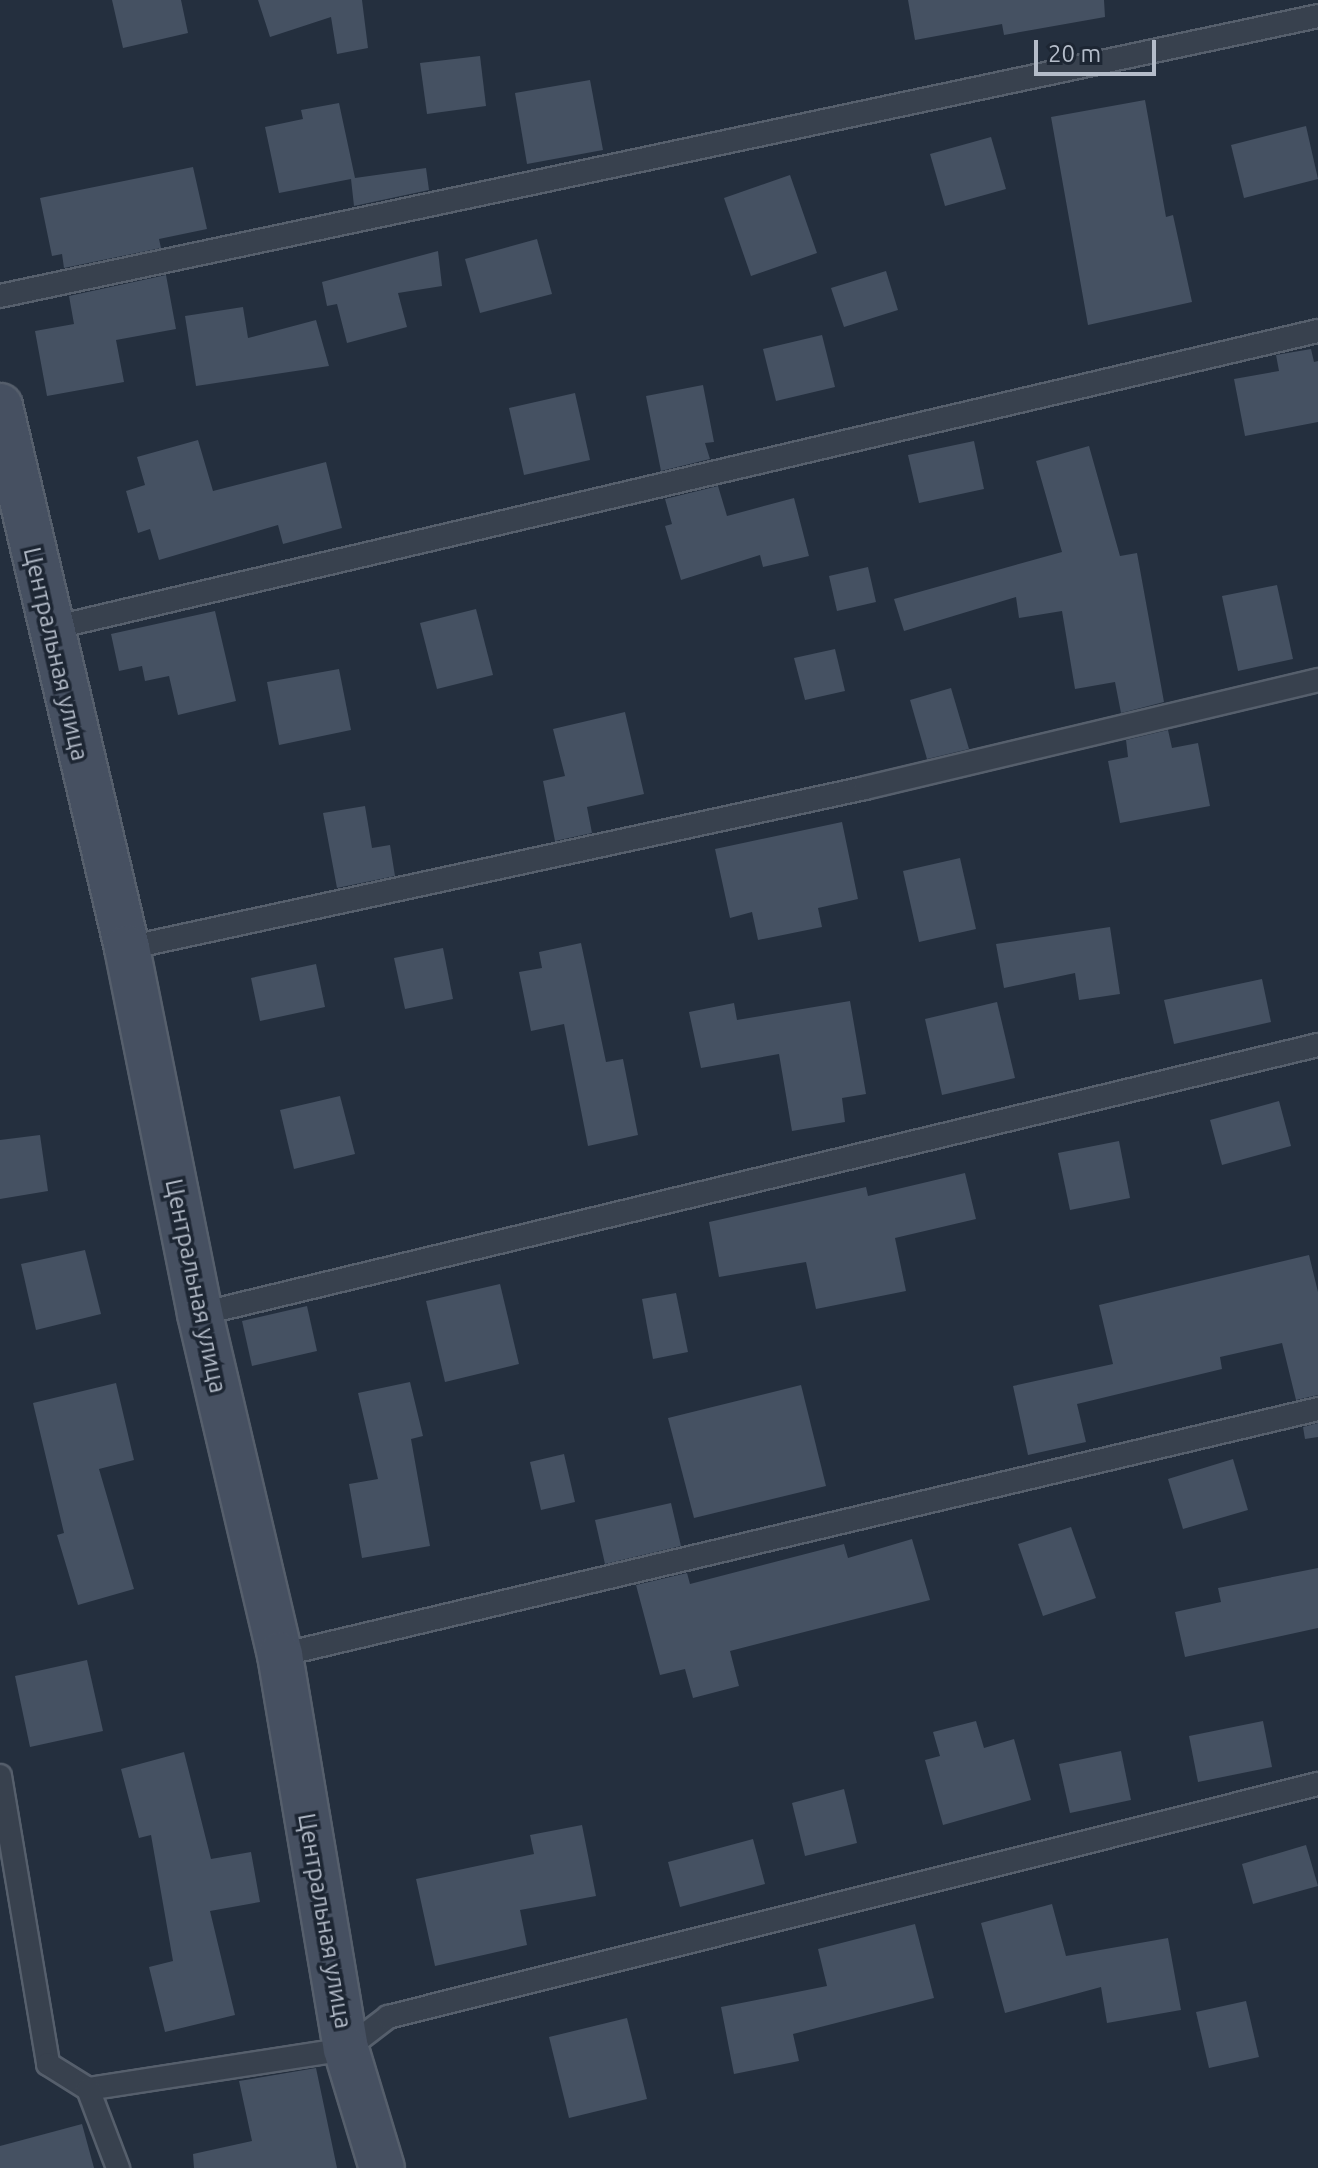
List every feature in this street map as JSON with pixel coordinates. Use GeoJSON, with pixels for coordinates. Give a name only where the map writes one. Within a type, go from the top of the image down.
{"type":"FeatureCollection","features":[{"type":"Feature","properties":{"kind":"street","name":"Центральная улица"},"geometry":{"type":"LineString","coordinates":[[0,406],[48,629],[127,948],[200,1314],[280,1655],[346,2049],[382,2168]]}},
{"type":"Feature","properties":{"kind":"lane"},"geometry":{"type":"LineString","coordinates":[[0,296],[1318,16]]}},
{"type":"Feature","properties":{"kind":"lane"},"geometry":{"type":"LineString","coordinates":[[48,629],[1318,331]]}},
{"type":"Feature","properties":{"kind":"lane"},"geometry":{"type":"LineString","coordinates":[[127,948],[865,788],[1318,680]]}},
{"type":"Feature","properties":{"kind":"lane"},"geometry":{"type":"LineString","coordinates":[[200,1314],[1318,1045]]}},
{"type":"Feature","properties":{"kind":"lane"},"geometry":{"type":"LineString","coordinates":[[280,1655],[1318,1409]]}},
{"type":"Feature","properties":{"kind":"lane"},"geometry":{"type":"LineString","coordinates":[[0,1776],[48,2064],[88,2089],[118,2168]]}},
{"type":"Feature","properties":{"kind":"lane"},"geometry":{"type":"LineString","coordinates":[[88,2089],[346,2049],[388,2017],[1318,1784]]}},
{"type":"Feature","properties":{"kind":"building"},"geometry":{"type":"Polygon","coordinates":[[[112,0],[181,0],[188,33],[123,48],[112,0]]]}},
{"type":"Feature","properties":{"kind":"building"},"geometry":{"type":"Polygon","coordinates":[[[258,0],[362,0],[368,48],[337,54],[331,17],[270,37],[258,0]]]}},
{"type":"Feature","properties":{"kind":"building"},"geometry":{"type":"Polygon","coordinates":[[[908,0],[1104,0],[1105,17],[1004,35],[1002,24],[915,40],[908,0]]]}},
{"type":"Feature","properties":{"kind":"building"},"geometry":{"type":"Polygon","coordinates":[[[480,56],[486,106],[427,114],[420,63],[480,56]]]}},
{"type":"Feature","properties":{"kind":"building"},"geometry":{"type":"Polygon","coordinates":[[[590,80],[603,150],[527,164],[515,93],[590,80]]]}},
{"type":"Feature","properties":{"kind":"building"},"geometry":{"type":"Polygon","coordinates":[[[1145,100],[1166,217],[1173,215],[1192,302],[1088,325],[1051,117],[1145,100]]]}},
{"type":"Feature","properties":{"kind":"building"},"geometry":{"type":"Polygon","coordinates":[[[339,103],[355,178],[426,168],[429,190],[354,206],[351,179],[279,193],[265,127],[303,119],[301,110],[339,103]]]}},
{"type":"Feature","properties":{"kind":"building"},"geometry":{"type":"Polygon","coordinates":[[[1306,126],[1318,179],[1244,198],[1231,145],[1306,126]]]}},
{"type":"Feature","properties":{"kind":"building"},"geometry":{"type":"Polygon","coordinates":[[[991,137],[1006,189],[945,206],[930,154],[991,137]]]}},
{"type":"Feature","properties":{"kind":"building"},"geometry":{"type":"Polygon","coordinates":[[[193,167],[207,229],[159,239],[161,248],[64,268],[62,254],[52,256],[40,198],[193,167]]]}},
{"type":"Feature","properties":{"kind":"building"},"geometry":{"type":"Polygon","coordinates":[[[790,175],[817,253],[751,276],[724,198],[790,175]]]}},
{"type":"Feature","properties":{"kind":"building"},"geometry":{"type":"Polygon","coordinates":[[[537,239],[552,294],[480,313],[465,259],[537,239]]]}},
{"type":"Feature","properties":{"kind":"building"},"geometry":{"type":"Polygon","coordinates":[[[438,251],[442,286],[398,293],[407,327],[347,343],[337,304],[327,306],[322,282],[438,251]]]}},
{"type":"Feature","properties":{"kind":"building"},"geometry":{"type":"Polygon","coordinates":[[[886,271],[898,310],[844,327],[831,288],[886,271]]]}},
{"type":"Feature","properties":{"kind":"building"},"geometry":{"type":"Polygon","coordinates":[[[166,275],[176,329],[116,340],[124,382],[47,396],[35,331],[74,324],[69,296],[166,275]]]}},
{"type":"Feature","properties":{"kind":"building"},"geometry":{"type":"Polygon","coordinates":[[[243,307],[248,338],[316,320],[329,366],[196,386],[185,316],[243,307]]]}},
{"type":"Feature","properties":{"kind":"building"},"geometry":{"type":"Polygon","coordinates":[[[822,335],[835,387],[776,401],[763,349],[822,335]]]}},
{"type":"Feature","properties":{"kind":"building"},"geometry":{"type":"Polygon","coordinates":[[[1311,349],[1314,362],[1318,361],[1318,422],[1245,436],[1234,379],[1279,371],[1276,355],[1311,349]]]}},
{"type":"Feature","properties":{"kind":"building"},"geometry":{"type":"Polygon","coordinates":[[[703,385],[714,442],[705,443],[710,459],[661,471],[646,396],[703,385]]]}},
{"type":"Feature","properties":{"kind":"building"},"geometry":{"type":"Polygon","coordinates":[[[575,393],[590,460],[524,475],[509,408],[575,393]]]}},
{"type":"Feature","properties":{"kind":"building"},"geometry":{"type":"Polygon","coordinates":[[[198,440],[213,491],[326,462],[342,528],[283,544],[278,525],[159,560],[150,529],[138,533],[126,491],[145,485],[137,457],[198,440]]]}},
{"type":"Feature","properties":{"kind":"building"},"geometry":{"type":"Polygon","coordinates":[[[974,441],[984,489],[919,503],[908,455],[974,441]]]}},
{"type":"Feature","properties":{"kind":"building"},"geometry":{"type":"Polygon","coordinates":[[[1089,446],[1120,556],[1137,553],[1164,702],[1121,713],[1115,682],[1075,689],[1062,611],[1019,618],[1016,597],[904,631],[894,599],[1062,552],[1036,461],[1089,446]]]}},
{"type":"Feature","properties":{"kind":"building"},"geometry":{"type":"Polygon","coordinates":[[[718,486],[727,516],[794,498],[809,556],[763,567],[760,555],[681,580],[665,526],[672,524],[665,499],[718,486]]]}},
{"type":"Feature","properties":{"kind":"building"},"geometry":{"type":"Polygon","coordinates":[[[868,567],[876,602],[837,611],[829,576],[868,567]]]}},
{"type":"Feature","properties":{"kind":"building"},"geometry":{"type":"Polygon","coordinates":[[[1277,585],[1293,659],[1238,671],[1222,596],[1277,585]]]}},
{"type":"Feature","properties":{"kind":"building"},"geometry":{"type":"Polygon","coordinates":[[[476,609],[493,675],[437,689],[420,623],[476,609]]]}},
{"type":"Feature","properties":{"kind":"building"},"geometry":{"type":"Polygon","coordinates":[[[215,611],[236,701],[178,715],[169,676],[145,681],[142,666],[119,671],[111,634],[215,611]]]}},
{"type":"Feature","properties":{"kind":"building"},"geometry":{"type":"Polygon","coordinates":[[[835,649],[845,691],[805,700],[794,658],[835,649]]]}},
{"type":"Feature","properties":{"kind":"building"},"geometry":{"type":"Polygon","coordinates":[[[339,669],[351,730],[279,745],[267,682],[339,669]]]}},
{"type":"Feature","properties":{"kind":"building"},"geometry":{"type":"Polygon","coordinates":[[[951,688],[969,749],[927,759],[910,700],[951,688]]]}},
{"type":"Feature","properties":{"kind":"building"},"geometry":{"type":"Polygon","coordinates":[[[625,712],[644,794],[587,807],[592,833],[555,841],[543,781],[565,776],[553,729],[625,712]]]}},
{"type":"Feature","properties":{"kind":"building"},"geometry":{"type":"Polygon","coordinates":[[[1168,730],[1172,748],[1198,743],[1210,806],[1120,823],[1108,761],[1128,757],[1126,740],[1168,730]]]}},
{"type":"Feature","properties":{"kind":"building"},"geometry":{"type":"Polygon","coordinates":[[[365,806],[372,848],[390,845],[395,876],[337,888],[323,813],[365,806]]]}},
{"type":"Feature","properties":{"kind":"building"},"geometry":{"type":"Polygon","coordinates":[[[842,822],[858,899],[818,908],[822,927],[758,940],[752,912],[730,918],[715,849],[842,822]]]}},
{"type":"Feature","properties":{"kind":"building"},"geometry":{"type":"Polygon","coordinates":[[[960,858],[976,929],[919,942],[903,871],[960,858]]]}},
{"type":"Feature","properties":{"kind":"building"},"geometry":{"type":"Polygon","coordinates":[[[1110,927],[1120,994],[1079,1000],[1075,973],[1004,988],[996,944],[1110,927]]]}},
{"type":"Feature","properties":{"kind":"building"},"geometry":{"type":"Polygon","coordinates":[[[581,943],[606,1062],[623,1059],[638,1135],[588,1146],[564,1024],[531,1031],[519,972],[542,968],[539,952],[581,943]]]}},
{"type":"Feature","properties":{"kind":"building"},"geometry":{"type":"Polygon","coordinates":[[[443,948],[453,999],[405,1009],[394,958],[443,948]]]}},
{"type":"Feature","properties":{"kind":"building"},"geometry":{"type":"Polygon","coordinates":[[[316,964],[325,1007],[260,1021],[251,978],[316,964]]]}},
{"type":"Feature","properties":{"kind":"building"},"geometry":{"type":"Polygon","coordinates":[[[1262,979],[1271,1022],[1174,1044],[1164,1000],[1262,979]]]}},
{"type":"Feature","properties":{"kind":"building"},"geometry":{"type":"Polygon","coordinates":[[[850,1001],[866,1094],[842,1098],[845,1122],[792,1131],[779,1054],[701,1068],[689,1012],[734,1003],[737,1020],[850,1001]]]}},
{"type":"Feature","properties":{"kind":"building"},"geometry":{"type":"Polygon","coordinates":[[[997,1002],[1015,1078],[942,1095],[925,1019],[997,1002]]]}},
{"type":"Feature","properties":{"kind":"building"},"geometry":{"type":"Polygon","coordinates":[[[340,1096],[355,1154],[294,1169],[280,1110],[340,1096]]]}},
{"type":"Feature","properties":{"kind":"building"},"geometry":{"type":"Polygon","coordinates":[[[1279,1101],[1291,1146],[1222,1165],[1210,1120],[1279,1101]]]}},
{"type":"Feature","properties":{"kind":"building"},"geometry":{"type":"Polygon","coordinates":[[[40,1135],[48,1191],[0,1199],[0,1140],[40,1135]]]}},
{"type":"Feature","properties":{"kind":"building"},"geometry":{"type":"Polygon","coordinates":[[[1119,1141],[1130,1198],[1070,1210],[1058,1153],[1119,1141]]]}},
{"type":"Feature","properties":{"kind":"building"},"geometry":{"type":"Polygon","coordinates":[[[965,1173],[976,1219],[895,1238],[906,1291],[816,1309],[806,1262],[719,1277],[709,1222],[866,1187],[868,1196],[965,1173]]]}},
{"type":"Feature","properties":{"kind":"building"},"geometry":{"type":"Polygon","coordinates":[[[85,1250],[101,1314],[36,1330],[21,1264],[85,1250]]]}},
{"type":"Feature","properties":{"kind":"building"},"geometry":{"type":"Polygon","coordinates":[[[1309,1255],[1318,1292],[1318,1395],[1296,1400],[1282,1343],[1220,1357],[1222,1369],[1077,1404],[1086,1442],[1028,1455],[1013,1386],[1113,1364],[1099,1305],[1309,1255]]]}},
{"type":"Feature","properties":{"kind":"building"},"geometry":{"type":"Polygon","coordinates":[[[500,1284],[519,1364],[445,1382],[426,1301],[500,1284]]]}},
{"type":"Feature","properties":{"kind":"building"},"geometry":{"type":"Polygon","coordinates":[[[676,1293],[688,1352],[653,1359],[642,1299],[676,1293]]]}},
{"type":"Feature","properties":{"kind":"building"},"geometry":{"type":"Polygon","coordinates":[[[307,1306],[317,1351],[252,1366],[242,1321],[307,1306]]]}},
{"type":"Feature","properties":{"kind":"building"},"geometry":{"type":"Polygon","coordinates":[[[410,1382],[423,1436],[411,1439],[430,1546],[362,1558],[349,1484],[378,1479],[358,1393],[410,1382]]]}},
{"type":"Feature","properties":{"kind":"building"},"geometry":{"type":"Polygon","coordinates":[[[116,1383],[134,1460],[99,1469],[134,1589],[78,1605],[57,1535],[64,1533],[33,1403],[116,1383]]]}},
{"type":"Feature","properties":{"kind":"building"},"geometry":{"type":"Polygon","coordinates":[[[801,1385],[826,1486],[694,1518],[668,1418],[801,1385]]]}},
{"type":"Feature","properties":{"kind":"building"},"geometry":{"type":"Polygon","coordinates":[[[1318,1423],[1318,1437],[1305,1439],[1303,1427],[1318,1423]]]}},
{"type":"Feature","properties":{"kind":"building"},"geometry":{"type":"Polygon","coordinates":[[[564,1454],[575,1502],[541,1510],[530,1462],[564,1454]]]}},
{"type":"Feature","properties":{"kind":"building"},"geometry":{"type":"Polygon","coordinates":[[[1233,1459],[1248,1510],[1183,1529],[1168,1479],[1233,1459]]]}},
{"type":"Feature","properties":{"kind":"building"},"geometry":{"type":"Polygon","coordinates":[[[671,1503],[681,1546],[605,1564],[595,1520],[671,1503]]]}},
{"type":"Feature","properties":{"kind":"building"},"geometry":{"type":"Polygon","coordinates":[[[1071,1527],[1096,1598],[1043,1616],[1018,1544],[1071,1527]]]}},
{"type":"Feature","properties":{"kind":"building"},"geometry":{"type":"Polygon","coordinates":[[[912,1539],[930,1600],[730,1651],[739,1686],[693,1698],[685,1669],[660,1675],[636,1585],[687,1573],[690,1584],[844,1544],[848,1558],[912,1539]]]}},
{"type":"Feature","properties":{"kind":"building"},"geometry":{"type":"Polygon","coordinates":[[[1318,1568],[1318,1628],[1185,1657],[1175,1612],[1221,1602],[1218,1588],[1318,1568]]]}},
{"type":"Feature","properties":{"kind":"building"},"geometry":{"type":"Polygon","coordinates":[[[87,1660],[103,1731],[30,1747],[15,1676],[87,1660]]]}},
{"type":"Feature","properties":{"kind":"building"},"geometry":{"type":"Polygon","coordinates":[[[976,1721],[984,1748],[1014,1739],[1031,1800],[943,1825],[925,1760],[940,1756],[933,1732],[976,1721]]]}},
{"type":"Feature","properties":{"kind":"building"},"geometry":{"type":"Polygon","coordinates":[[[1263,1721],[1272,1767],[1198,1782],[1189,1736],[1263,1721]]]}},
{"type":"Feature","properties":{"kind":"building"},"geometry":{"type":"Polygon","coordinates":[[[1121,1751],[1131,1800],[1070,1813],[1059,1764],[1121,1751]]]}},
{"type":"Feature","properties":{"kind":"building"},"geometry":{"type":"Polygon","coordinates":[[[184,1752],[211,1859],[251,1852],[260,1902],[210,1911],[235,2015],[165,2032],[149,1967],[173,1961],[151,1835],[139,1838],[121,1769],[184,1752]]]}},
{"type":"Feature","properties":{"kind":"building"},"geometry":{"type":"Polygon","coordinates":[[[844,1789],[857,1843],[805,1856],[792,1803],[844,1789]]]}},
{"type":"Feature","properties":{"kind":"building"},"geometry":{"type":"Polygon","coordinates":[[[582,1825],[596,1896],[520,1910],[527,1945],[435,1966],[416,1879],[534,1854],[530,1835],[582,1825]]]}},
{"type":"Feature","properties":{"kind":"building"},"geometry":{"type":"Polygon","coordinates":[[[753,1839],[765,1884],[680,1907],[668,1862],[753,1839]]]}},
{"type":"Feature","properties":{"kind":"building"},"geometry":{"type":"Polygon","coordinates":[[[1306,1845],[1318,1886],[1253,1904],[1242,1864],[1306,1845]]]}},
{"type":"Feature","properties":{"kind":"building"},"geometry":{"type":"Polygon","coordinates":[[[1052,1904],[1066,1956],[1168,1938],[1181,2010],[1107,2023],[1101,1987],[1005,2013],[981,1923],[1052,1904]]]}},
{"type":"Feature","properties":{"kind":"building"},"geometry":{"type":"Polygon","coordinates":[[[915,1924],[934,1998],[793,2034],[799,2061],[734,2074],[721,2007],[827,1986],[818,1949],[915,1924]]]}},
{"type":"Feature","properties":{"kind":"building"},"geometry":{"type":"Polygon","coordinates":[[[1246,2001],[1259,2057],[1209,2068],[1196,2012],[1246,2001]]]}},
{"type":"Feature","properties":{"kind":"building"},"geometry":{"type":"Polygon","coordinates":[[[627,2018],[647,2099],[569,2118],[549,2037],[627,2018]]]}},
{"type":"Feature","properties":{"kind":"building"},"geometry":{"type":"Polygon","coordinates":[[[316,2068],[337,2168],[194,2168],[193,2154],[252,2141],[239,2081],[316,2068]]]}},
{"type":"Feature","properties":{"kind":"building"},"geometry":{"type":"Polygon","coordinates":[[[82,2124],[94,2168],[0,2168],[0,2146],[82,2124]]]}}]}
